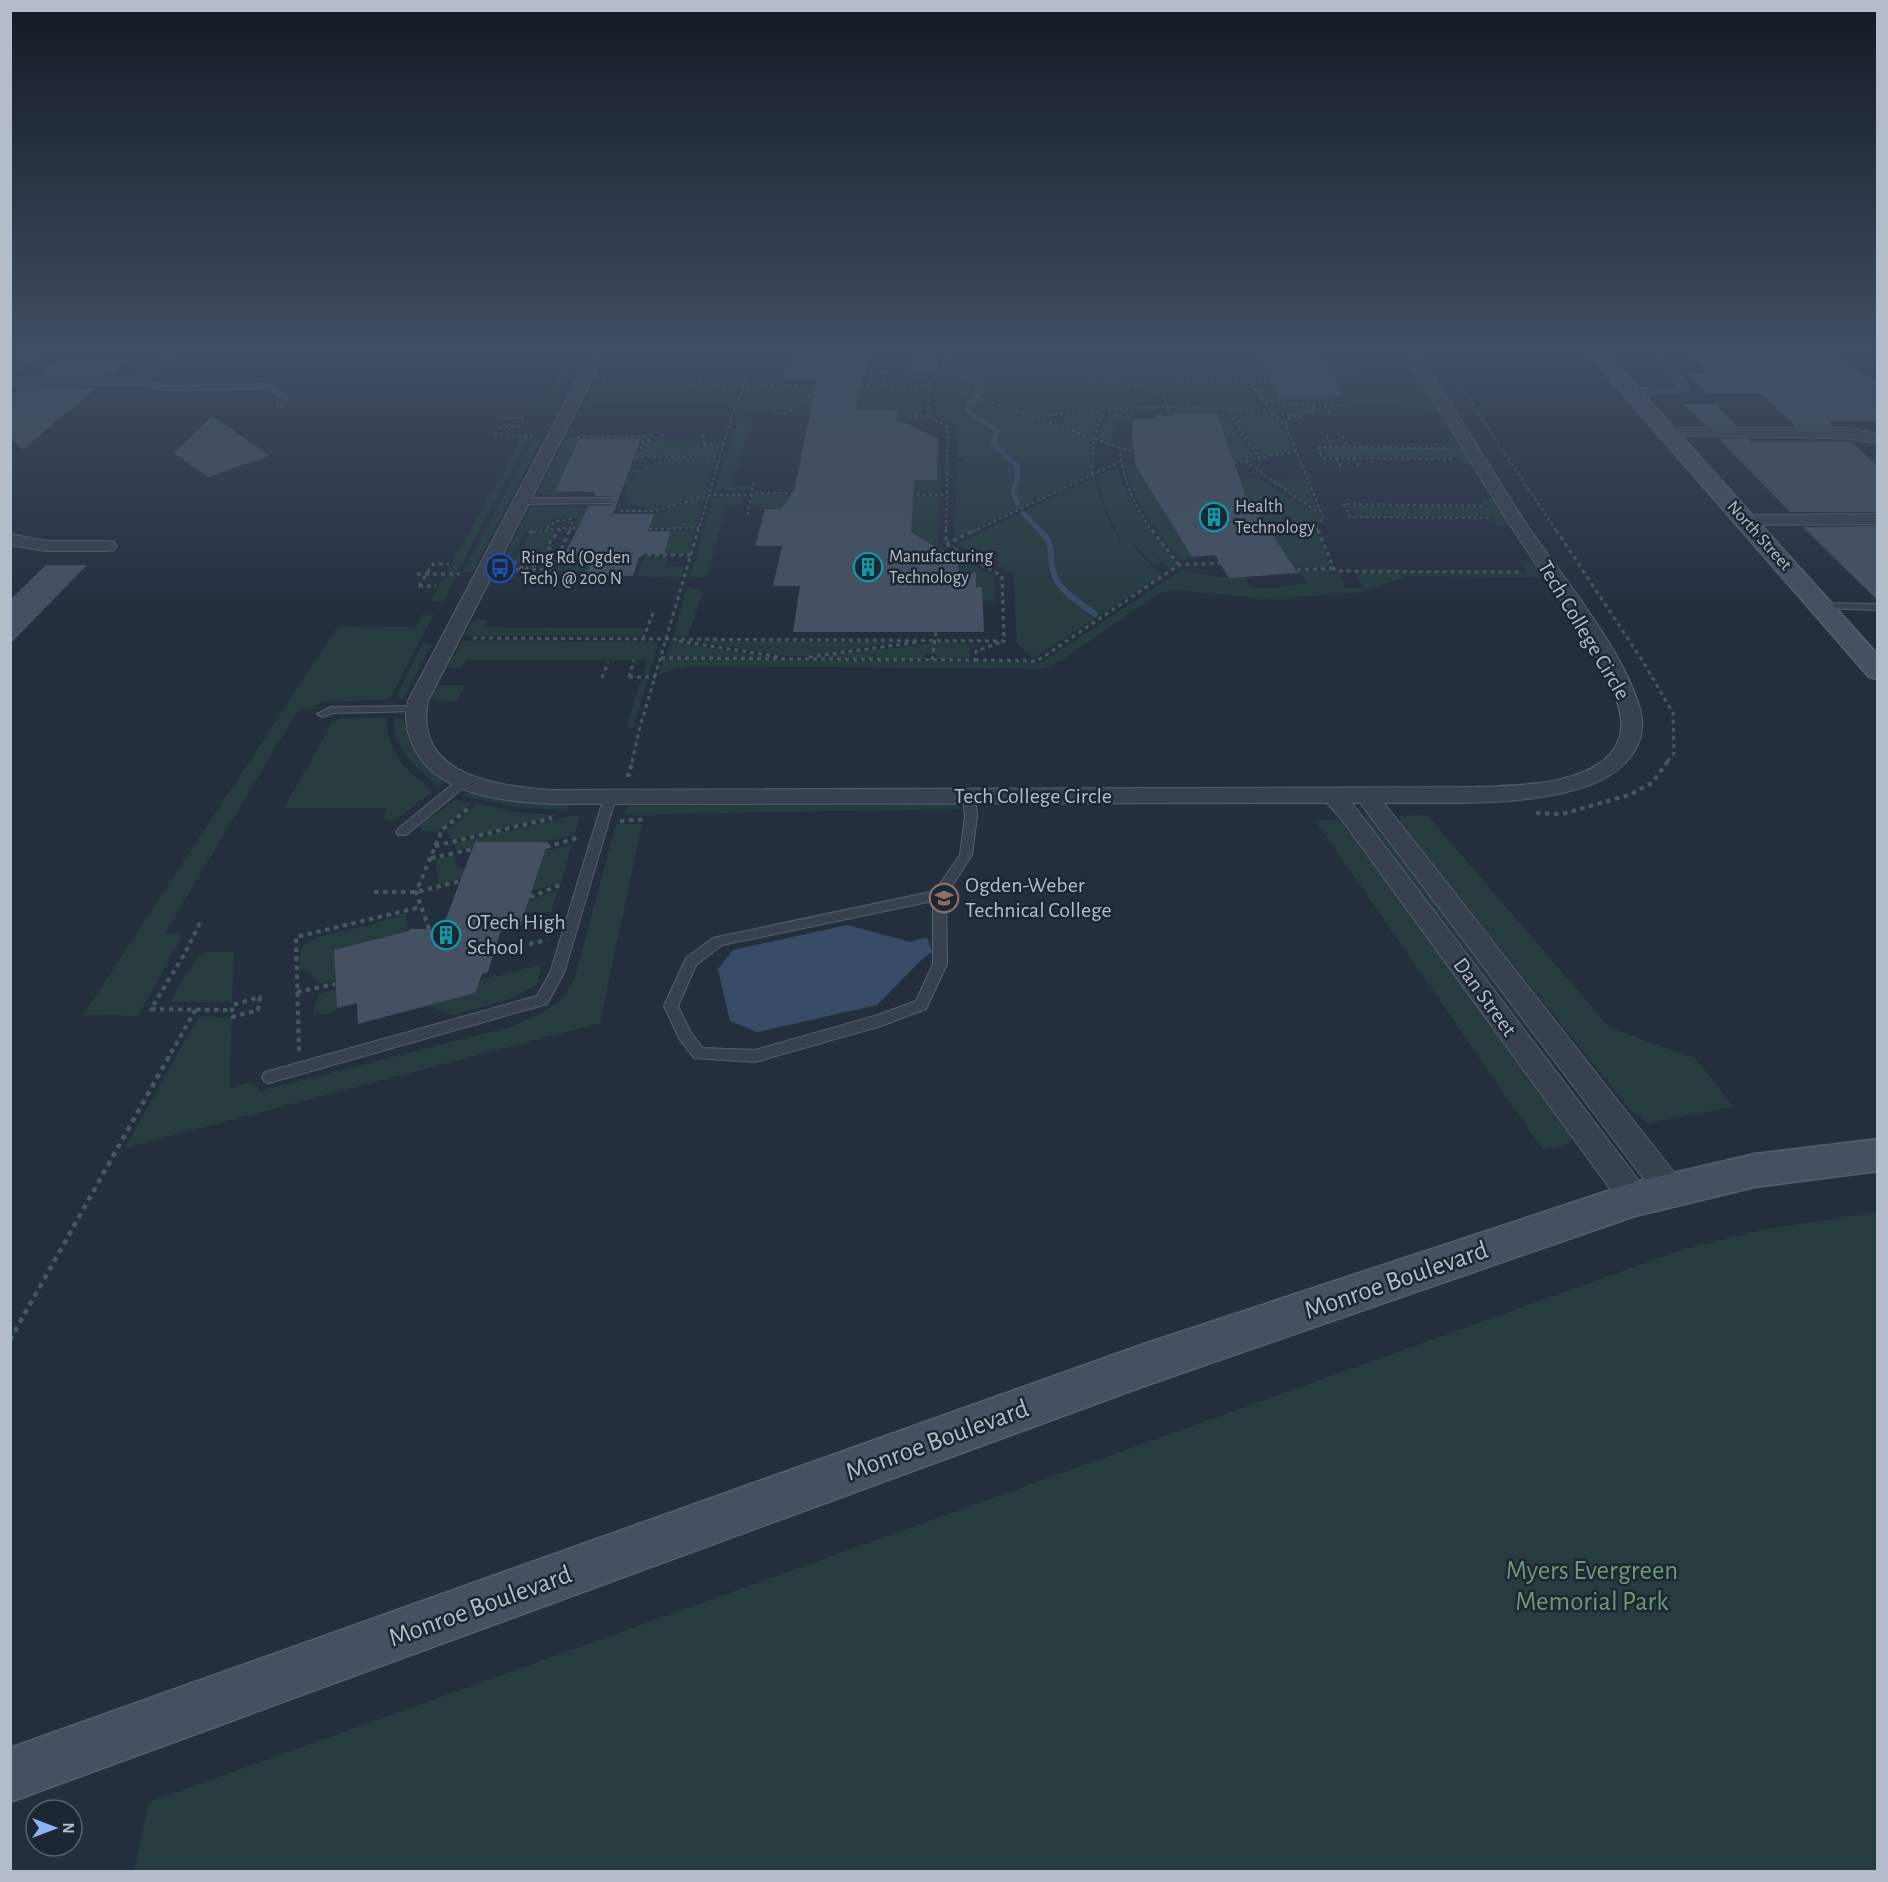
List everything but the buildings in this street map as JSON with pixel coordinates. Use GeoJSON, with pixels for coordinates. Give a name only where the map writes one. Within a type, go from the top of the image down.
{"type":"FeatureCollection","features":[{"type":"Feature","properties":{"kind":"main road","name":"North Street"},"geometry":{"type":"LineString","coordinates":[[1670,436],[1878,670]]}},
{"type":"Feature","properties":{"kind":"main road","name":"Monroe Boulevard"},"geometry":{"type":"LineString","coordinates":[[10,1775],[1146,1364],[1652,1194],[1691,1183],[1831,1159],[1878,1155]]}},
{"type":"Feature","properties":{"kind":"street","name":"Tech College Circle"},"geometry":{"type":"LineString","coordinates":[[555,436],[418,700],[414,720],[424,749],[446,771],[464,781],[509,794],[610,797],[1367,796],[1513,793],[1570,783],[1588,777],[1614,761],[1624,750],[1633,727],[1628,699],[1611,665],[1463,436]]}},
{"type":"Feature","properties":{"kind":"street"},"geometry":{"type":"LineString","coordinates":[[1744,520],[1878,519]]}},
{"type":"Feature","properties":{"kind":"street"},"geometry":{"type":"LineString","coordinates":[[14,544],[68,547],[108,546]]}},
{"type":"Feature","properties":{"kind":"street","name":"Dan Street"},"geometry":{"type":"LineString","coordinates":[[1333,796],[1350,814],[1652,1194]]}},
{"type":"Feature","properties":{"kind":"street","name":"Dan Street"},"geometry":{"type":"LineString","coordinates":[[1367,796],[1652,1194]]}},
{"type":"Feature","properties":{"kind":"lane"},"geometry":{"type":"LineString","coordinates":[[521,501],[609,501]]}},
{"type":"Feature","properties":{"kind":"lane"},"geometry":{"type":"LineString","coordinates":[[1820,606],[1878,607]]}},
{"type":"Feature","properties":{"kind":"lane"},"geometry":{"type":"LineString","coordinates":[[322,714],[331,710],[417,709]]}},
{"type":"Feature","properties":{"kind":"lane"},"geometry":{"type":"LineString","coordinates":[[402,832],[464,781]]}},
{"type":"Feature","properties":{"kind":"lane"},"geometry":{"type":"LineString","coordinates":[[939,895],[718,941],[691,962],[671,1006],[685,1036],[699,1054],[754,1056],[881,1020],[921,1005],[940,964],[939,895],[966,855],[971,816],[969,796]]}},
{"type":"Feature","properties":{"kind":"lane"},"geometry":{"type":"LineString","coordinates":[[269,1077],[542,1000],[557,973],[610,797]]}},
{"type":"Feature","properties":{"kind":"path"},"geometry":{"type":"LineString","coordinates":[[515,436],[533,437]]}},
{"type":"Feature","properties":{"kind":"path"},"geometry":{"type":"LineString","coordinates":[[648,442],[650,436]]}},
{"type":"Feature","properties":{"kind":"path"},"geometry":{"type":"LineString","coordinates":[[660,442],[662,436]]}},
{"type":"Feature","properties":{"kind":"path"},"geometry":{"type":"LineString","coordinates":[[704,436],[703,445],[723,446]]}},
{"type":"Feature","properties":{"kind":"path"},"geometry":{"type":"LineString","coordinates":[[618,774],[629,775],[655,677],[726,436]]}},
{"type":"Feature","properties":{"kind":"path"},"geometry":{"type":"LineString","coordinates":[[946,544],[948,436]]}},
{"type":"Feature","properties":{"kind":"path"},"geometry":{"type":"LineString","coordinates":[[1087,436],[1142,455]]}},
{"type":"Feature","properties":{"kind":"path"},"geometry":{"type":"LineString","coordinates":[[1242,436],[1261,459]]}},
{"type":"Feature","properties":{"kind":"path"},"geometry":{"type":"LineString","coordinates":[[1290,436],[1324,519],[1315,524],[1335,571],[1522,572]]}},
{"type":"Feature","properties":{"kind":"path"},"geometry":{"type":"LineString","coordinates":[[1327,436],[1332,447]]}},
{"type":"Feature","properties":{"kind":"path"},"geometry":{"type":"LineString","coordinates":[[1343,436],[1348,447]]}},
{"type":"Feature","properties":{"kind":"path"},"geometry":{"type":"LineString","coordinates":[[1493,436],[1642,660],[1673,712],[1674,753],[1652,783],[1629,795],[1573,811],[1527,813]]}},
{"type":"Feature","properties":{"kind":"path"},"geometry":{"type":"LineString","coordinates":[[568,437],[645,437],[636,457],[719,456]]}},
{"type":"Feature","properties":{"kind":"path"},"geometry":{"type":"LineString","coordinates":[[1092,474],[1090,461],[1093,438]]}},
{"type":"Feature","properties":{"kind":"path"},"geometry":{"type":"LineString","coordinates":[[1120,447],[1119,462],[1132,499],[1179,565]]}},
{"type":"Feature","properties":{"kind":"path"},"geometry":{"type":"LineString","coordinates":[[1446,447],[1320,447],[1319,452],[1324,458],[1454,459]]}},
{"type":"Feature","properties":{"kind":"path"},"geometry":{"type":"LineString","coordinates":[[1234,463],[1296,452]]}},
{"type":"Feature","properties":{"kind":"path"},"geometry":{"type":"LineString","coordinates":[[1337,458],[1341,467]]}},
{"type":"Feature","properties":{"kind":"path"},"geometry":{"type":"LineString","coordinates":[[1354,458],[1359,467]]}},
{"type":"Feature","properties":{"kind":"path"},"geometry":{"type":"LineString","coordinates":[[1245,461],[1281,489],[1314,510],[1320,510]]}},
{"type":"Feature","properties":{"kind":"path"},"geometry":{"type":"LineString","coordinates":[[946,544],[1119,462]]}},
{"type":"Feature","properties":{"kind":"path"},"geometry":{"type":"LineString","coordinates":[[748,515],[754,480]]}},
{"type":"Feature","properties":{"kind":"path"},"geometry":{"type":"LineString","coordinates":[[525,535],[547,528],[603,528],[610,512],[654,511],[708,496],[751,494],[946,495]]}},
{"type":"Feature","properties":{"kind":"path"},"geometry":{"type":"LineString","coordinates":[[1482,506],[1344,504],[1350,517],[1491,518]]}},
{"type":"Feature","properties":{"kind":"path"},"geometry":{"type":"LineString","coordinates":[[512,560],[514,565],[527,569],[552,570],[571,528],[572,519],[556,521],[547,528]]}},
{"type":"Feature","properties":{"kind":"path"},"geometry":{"type":"LineString","coordinates":[[502,572],[542,566],[549,561],[554,553],[547,546],[562,528]]}},
{"type":"Feature","properties":{"kind":"path"},"geometry":{"type":"LineString","coordinates":[[649,529],[699,528]]}},
{"type":"Feature","properties":{"kind":"path"},"geometry":{"type":"LineString","coordinates":[[946,544],[1002,576],[1004,641]]}},
{"type":"Feature","properties":{"kind":"path"},"geometry":{"type":"LineString","coordinates":[[639,555],[691,555]]}},
{"type":"Feature","properties":{"kind":"path"},"geometry":{"type":"LineString","coordinates":[[661,658],[1037,661],[1179,565],[1220,562]]}},
{"type":"Feature","properties":{"kind":"path"},"geometry":{"type":"LineString","coordinates":[[436,586],[420,586],[433,564],[449,564]]}},
{"type":"Feature","properties":{"kind":"path"},"geometry":{"type":"LineString","coordinates":[[1297,570],[1334,568]]}},
{"type":"Feature","properties":{"kind":"path"},"geometry":{"type":"LineString","coordinates":[[417,574],[467,574]]}},
{"type":"Feature","properties":{"kind":"path"},"geometry":{"type":"LineString","coordinates":[[644,639],[653,613]]}},
{"type":"Feature","properties":{"kind":"path"},"geometry":{"type":"LineString","coordinates":[[932,660],[936,632]]}},
{"type":"Feature","properties":{"kind":"path"},"geometry":{"type":"LineString","coordinates":[[464,638],[1004,641]]}},
{"type":"Feature","properties":{"kind":"path"},"geometry":{"type":"LineString","coordinates":[[666,639],[794,659],[933,640]]}},
{"type":"Feature","properties":{"kind":"path"},"geometry":{"type":"LineString","coordinates":[[975,660],[976,651],[1004,641]]}},
{"type":"Feature","properties":{"kind":"path"},"geometry":{"type":"LineString","coordinates":[[634,660],[628,678],[655,677]]}},
{"type":"Feature","properties":{"kind":"path"},"geometry":{"type":"LineString","coordinates":[[602,678],[608,662]]}},
{"type":"Feature","properties":{"kind":"path"},"geometry":{"type":"LineString","coordinates":[[429,929],[416,892],[442,830],[477,802]]}},
{"type":"Feature","properties":{"kind":"path"},"geometry":{"type":"LineString","coordinates":[[435,846],[554,818]]}},
{"type":"Feature","properties":{"kind":"path"},"geometry":{"type":"LineString","coordinates":[[575,847],[581,830]]}},
{"type":"Feature","properties":{"kind":"path"},"geometry":{"type":"LineString","coordinates":[[546,847],[578,838]]}},
{"type":"Feature","properties":{"kind":"path"},"geometry":{"type":"LineString","coordinates":[[430,858],[473,849]]}},
{"type":"Feature","properties":{"kind":"path"},"geometry":{"type":"LineString","coordinates":[[561,896],[567,875]]}},
{"type":"Feature","properties":{"kind":"path"},"geometry":{"type":"LineString","coordinates":[[374,892],[416,892],[460,881]]}},
{"type":"Feature","properties":{"kind":"path"},"geometry":{"type":"LineString","coordinates":[[530,897],[564,884]]}},
{"type":"Feature","properties":{"kind":"path"},"geometry":{"type":"LineString","coordinates":[[298,1051],[296,937],[421,907]]}},
{"type":"Feature","properties":{"kind":"path"},"geometry":{"type":"LineString","coordinates":[[200,923],[151,1009],[231,1010]]}},
{"type":"Feature","properties":{"kind":"path"},"geometry":{"type":"LineString","coordinates":[[494,952],[547,940],[550,929]]}},
{"type":"Feature","properties":{"kind":"path"},"geometry":{"type":"LineString","coordinates":[[297,992],[335,984]]}},
{"type":"Feature","properties":{"kind":"path"},"geometry":{"type":"LineString","coordinates":[[260,997],[258,1010],[232,1017],[231,1010],[232,1005],[260,997]]}},
{"type":"Feature","properties":{"kind":"path"},"geometry":{"type":"LineString","coordinates":[[10,1340],[196,1009]]}},
{"type":"Feature","properties":{"kind":"green space"},"geometry":{"type":"Polygon","coordinates":[[[733,436],[746,436],[732,486],[750,486],[749,490],[715,490],[733,436]]]}},
{"type":"Feature","properties":{"kind":"green space"},"geometry":{"type":"Polygon","coordinates":[[[958,436],[1082,436],[1091,439],[1089,474],[955,539],[957,462],[966,462],[966,458],[957,458],[958,436]]]}},
{"type":"Feature","properties":{"kind":"green space"},"geometry":{"type":"Polygon","coordinates":[[[1100,436],[1112,436],[1111,442],[1099,439],[1100,436]]]}},
{"type":"Feature","properties":{"kind":"green space"},"geometry":{"type":"Polygon","coordinates":[[[1224,436],[1239,436],[1256,458],[1233,460],[1224,436]]]}},
{"type":"Feature","properties":{"kind":"green space"},"geometry":{"type":"Polygon","coordinates":[[[1245,436],[1287,436],[1294,450],[1262,456],[1245,436]]]}},
{"type":"Feature","properties":{"kind":"green space"},"geometry":{"type":"Polygon","coordinates":[[[522,438],[529,438],[457,572],[447,571],[522,438]]]}},
{"type":"Feature","properties":{"kind":"green space"},"geometry":{"type":"Polygon","coordinates":[[[535,438],[542,438],[473,571],[462,573],[535,438]]]}},
{"type":"Feature","properties":{"kind":"green space"},"geometry":{"type":"Polygon","coordinates":[[[580,438],[555,491],[567,491],[566,496],[538,494],[565,439],[580,438]]]}},
{"type":"Feature","properties":{"kind":"green space"},"geometry":{"type":"Polygon","coordinates":[[[645,442],[701,442],[700,447],[720,446],[718,455],[639,456],[645,442]]]}},
{"type":"Feature","properties":{"kind":"green space"},"geometry":{"type":"Polygon","coordinates":[[[1447,442],[1460,443],[1473,464],[1460,464],[1456,457],[1327,456],[1324,448],[1450,448],[1447,442]]]}},
{"type":"Feature","properties":{"kind":"green space"},"geometry":{"type":"Polygon","coordinates":[[[716,457],[705,497],[654,510],[646,510],[646,506],[627,505],[630,496],[626,495],[625,481],[640,477],[634,473],[628,473],[629,470],[644,470],[646,466],[666,458],[716,457]]]}},
{"type":"Feature","properties":{"kind":"green space"},"geometry":{"type":"Polygon","coordinates":[[[1124,465],[1136,465],[1192,557],[1182,561],[1163,540],[1134,492],[1124,465]]]}},
{"type":"Feature","properties":{"kind":"green space"},"geometry":{"type":"Polygon","coordinates":[[[937,466],[941,466],[941,493],[913,492],[914,480],[937,480],[937,466]]]}},
{"type":"Feature","properties":{"kind":"green space"},"geometry":{"type":"Polygon","coordinates":[[[1118,467],[1122,481],[1135,506],[1150,530],[1177,564],[1171,568],[1165,566],[1149,548],[1162,565],[1151,563],[1130,539],[1140,554],[1162,575],[1033,659],[1017,643],[1013,573],[999,566],[998,551],[971,551],[960,546],[961,542],[1094,477],[1102,502],[1112,526],[1120,541],[1125,541],[1121,540],[1103,503],[1108,502],[1104,502],[1096,477],[1118,467]]]}},
{"type":"Feature","properties":{"kind":"green space"},"geometry":{"type":"Polygon","coordinates":[[[1240,479],[1245,483],[1242,479],[1260,479],[1291,500],[1319,513],[1321,519],[1313,524],[1331,567],[1295,568],[1235,480],[1240,479]]]}},
{"type":"Feature","properties":{"kind":"green space"},"geometry":{"type":"Polygon","coordinates":[[[1305,479],[1317,509],[1270,480],[1305,479]]]}},
{"type":"Feature","properties":{"kind":"green space"},"geometry":{"type":"Polygon","coordinates":[[[753,495],[940,496],[938,548],[878,510],[759,508],[759,504],[751,504],[753,495]]]}},
{"type":"Feature","properties":{"kind":"green space"},"geometry":{"type":"Polygon","coordinates":[[[745,496],[742,504],[726,505],[708,573],[704,577],[690,578],[713,497],[745,496]]]}},
{"type":"Feature","properties":{"kind":"green space"},"geometry":{"type":"Polygon","coordinates":[[[704,499],[696,528],[649,528],[654,514],[704,499]]]}},
{"type":"Feature","properties":{"kind":"green space"},"geometry":{"type":"Polygon","coordinates":[[[1481,499],[1494,499],[1510,525],[1508,527],[1497,525],[1492,517],[1354,516],[1349,506],[1486,508],[1481,499]]]}},
{"type":"Feature","properties":{"kind":"green space"},"geometry":{"type":"Polygon","coordinates":[[[531,507],[589,508],[598,527],[574,527],[575,519],[563,517],[550,521],[547,527],[525,533],[508,562],[519,568],[507,568],[507,565],[501,564],[531,507]]]}},
{"type":"Feature","properties":{"kind":"green space"},"geometry":{"type":"Polygon","coordinates":[[[557,529],[553,538],[544,546],[550,553],[545,561],[533,565],[515,563],[528,535],[557,529]]]}},
{"type":"Feature","properties":{"kind":"green space"},"geometry":{"type":"Polygon","coordinates":[[[695,530],[688,554],[664,554],[671,531],[695,530]]]}},
{"type":"Feature","properties":{"kind":"green space"},"geometry":{"type":"Polygon","coordinates":[[[562,553],[595,553],[586,577],[582,576],[584,571],[555,571],[562,553]]]}},
{"type":"Feature","properties":{"kind":"green space"},"geometry":{"type":"Polygon","coordinates":[[[645,557],[667,557],[666,567],[684,566],[681,578],[637,576],[645,557]]]}},
{"type":"Feature","properties":{"kind":"green space"},"geometry":{"type":"Polygon","coordinates":[[[959,557],[994,577],[996,602],[983,601],[982,587],[976,587],[976,573],[958,573],[954,558],[959,557]]]}},
{"type":"Feature","properties":{"kind":"green space"},"geometry":{"type":"Polygon","coordinates":[[[1521,560],[1534,562],[1542,574],[1539,575],[1540,577],[1408,576],[1361,592],[1269,599],[1175,590],[1159,593],[1062,660],[1044,669],[685,666],[660,674],[663,659],[1040,663],[1180,571],[1229,578],[1245,577],[1250,588],[1276,588],[1306,583],[1300,572],[1332,570],[1333,572],[1326,577],[1339,573],[1345,588],[1363,588],[1357,573],[1527,574],[1520,563],[1521,560]]]}},
{"type":"Feature","properties":{"kind":"green space"},"geometry":{"type":"Polygon","coordinates":[[[457,574],[443,602],[431,600],[444,578],[457,574]]]}},
{"type":"Feature","properties":{"kind":"green space"},"geometry":{"type":"Polygon","coordinates":[[[687,587],[703,591],[688,636],[673,637],[687,587]]]}},
{"type":"Feature","properties":{"kind":"green space"},"geometry":{"type":"Polygon","coordinates":[[[434,614],[387,700],[321,702],[315,709],[298,710],[165,933],[183,935],[138,1016],[83,1015],[338,626],[416,627],[422,615],[434,614]]]}},
{"type":"Feature","properties":{"kind":"green space"},"geometry":{"type":"Polygon","coordinates":[[[476,619],[488,620],[485,627],[644,628],[641,636],[465,635],[476,619]]]}},
{"type":"Feature","properties":{"kind":"green space"},"geometry":{"type":"Polygon","coordinates":[[[463,641],[659,642],[649,675],[643,675],[647,660],[466,660],[462,668],[450,668],[448,666],[463,641]]]}},
{"type":"Feature","properties":{"kind":"green space"},"geometry":{"type":"Polygon","coordinates":[[[697,641],[899,642],[806,656],[786,656],[697,641]]]}},
{"type":"Feature","properties":{"kind":"green space"},"geometry":{"type":"Polygon","coordinates":[[[671,642],[769,657],[666,656],[671,642]]]}},
{"type":"Feature","properties":{"kind":"green space"},"geometry":{"type":"Polygon","coordinates":[[[941,642],[983,645],[970,649],[970,658],[937,659],[936,654],[926,654],[925,659],[815,657],[941,642]]]}},
{"type":"Feature","properties":{"kind":"green space"},"geometry":{"type":"Polygon","coordinates":[[[423,643],[432,643],[402,699],[397,696],[423,643]]]}},
{"type":"Feature","properties":{"kind":"green space"},"geometry":{"type":"Polygon","coordinates":[[[641,679],[648,679],[633,728],[626,729],[641,679]]]}},
{"type":"Feature","properties":{"kind":"green space"},"geometry":{"type":"Polygon","coordinates":[[[441,685],[465,685],[457,702],[431,701],[437,688],[441,685]]]}},
{"type":"Feature","properties":{"kind":"green space"},"geometry":{"type":"Polygon","coordinates":[[[342,718],[387,718],[388,733],[396,755],[431,793],[393,822],[383,820],[387,808],[284,808],[333,721],[342,718]]]}},
{"type":"Feature","properties":{"kind":"green space"},"geometry":{"type":"Polygon","coordinates":[[[394,718],[403,719],[417,755],[444,782],[438,787],[411,763],[395,738],[394,718]]]}},
{"type":"Feature","properties":{"kind":"green space"},"geometry":{"type":"Polygon","coordinates":[[[468,792],[521,803],[569,805],[567,811],[516,807],[461,796],[468,792]]]}},
{"type":"Feature","properties":{"kind":"green space"},"geometry":{"type":"Polygon","coordinates":[[[455,800],[472,803],[438,831],[422,831],[419,826],[455,800]]]}},
{"type":"Feature","properties":{"kind":"green space"},"geometry":{"type":"Polygon","coordinates":[[[633,801],[957,801],[961,809],[622,815],[633,801]]]}},
{"type":"Feature","properties":{"kind":"green space"},"geometry":{"type":"Polygon","coordinates":[[[477,804],[526,813],[560,815],[454,840],[446,831],[477,804]]]}},
{"type":"Feature","properties":{"kind":"green space"},"geometry":{"type":"Polygon","coordinates":[[[576,815],[580,817],[574,835],[544,841],[486,845],[456,850],[454,844],[576,815]]]}},
{"type":"Feature","properties":{"kind":"green space"},"geometry":{"type":"Polygon","coordinates":[[[1427,815],[1610,1028],[1695,1058],[1734,1107],[1648,1123],[1631,1111],[1402,826],[1399,816],[1427,815]]]}},
{"type":"Feature","properties":{"kind":"green space"},"geometry":{"type":"Polygon","coordinates":[[[1367,816],[1371,817],[1596,1103],[1587,1106],[1364,819],[1367,816]]]}},
{"type":"Feature","properties":{"kind":"green space"},"geometry":{"type":"Polygon","coordinates":[[[1339,819],[1571,1127],[1574,1138],[1566,1145],[1543,1150],[1315,820],[1339,819]]]}},
{"type":"Feature","properties":{"kind":"green space"},"geometry":{"type":"Polygon","coordinates":[[[616,824],[642,824],[600,1023],[125,1148],[198,1017],[232,1018],[229,1088],[252,1082],[259,1091],[510,1027],[540,1014],[563,998],[575,977],[616,824]]]}},
{"type":"Feature","properties":{"kind":"green space"},"geometry":{"type":"Polygon","coordinates":[[[572,844],[561,883],[532,891],[545,851],[572,844]]]}},
{"type":"Feature","properties":{"kind":"green space"},"geometry":{"type":"Polygon","coordinates":[[[456,855],[455,865],[465,869],[461,878],[438,885],[436,859],[456,855]]]}},
{"type":"Feature","properties":{"kind":"green space"},"geometry":{"type":"Polygon","coordinates":[[[558,890],[551,912],[525,913],[529,901],[558,890]]]}},
{"type":"Feature","properties":{"kind":"green space"},"geometry":{"type":"Polygon","coordinates":[[[405,913],[409,931],[334,950],[335,979],[319,984],[310,973],[299,968],[301,949],[308,941],[327,934],[367,926],[405,913]]]}},
{"type":"Feature","properties":{"kind":"green space"},"geometry":{"type":"Polygon","coordinates":[[[207,952],[234,952],[232,1002],[173,1002],[171,998],[198,957],[207,952]]]}},
{"type":"Feature","properties":{"kind":"green space"},"geometry":{"type":"Polygon","coordinates":[[[543,964],[536,985],[513,998],[454,1015],[426,1006],[475,993],[480,980],[543,964]]]}},
{"type":"Feature","properties":{"kind":"green space"},"geometry":{"type":"Polygon","coordinates":[[[336,989],[337,1008],[330,1014],[314,1015],[314,1007],[319,994],[336,989]]]}},
{"type":"Feature","properties":{"kind":"green space","name":"Myers Evergreen Memorial Park"},"geometry":{"type":"Polygon","coordinates":[[[1877,1212],[1877,1871],[134,1871],[149,1802],[1681,1250],[1761,1230],[1877,1212]]]}},
{"type":"Feature","properties":{"kind":"water"},"geometry":{"type":"Polygon","coordinates":[[[847,925],[911,942],[927,937],[932,952],[920,961],[877,1005],[757,1032],[730,1021],[718,969],[733,950],[847,925]]]}},
{"type":"Feature","properties":{"kind":"waterway"},"geometry":{"type":"LineString","coordinates":[[995,436],[993,444],[1017,466],[1018,477],[1013,491],[1018,504]]}},
{"type":"Feature","properties":{"kind":"waterway"},"geometry":{"type":"LineString","coordinates":[[1023,513],[1041,532]]}},
{"type":"Feature","properties":{"kind":"waterway"},"geometry":{"type":"LineString","coordinates":[[1041,532],[1050,546],[1052,567],[1057,580],[1071,597],[1095,614]]}},
{"type":"Feature","properties":{"kind":"place","name":"Health Technology"},"geometry":{"type":"Point","coordinates":[1214,517]}},
{"type":"Feature","properties":{"kind":"place","name":"Manufacturing Technology"},"geometry":{"type":"Point","coordinates":[868,567]}},
{"type":"Feature","properties":{"kind":"place","name":"Ring Rd (Ogden Tech) @ 200 N"},"geometry":{"type":"Point","coordinates":[500,568]}},
{"type":"Feature","properties":{"kind":"place","name":"Ogden-Weber Technical College"},"geometry":{"type":"Point","coordinates":[944,898]}},
{"type":"Feature","properties":{"kind":"place","name":"OTech High School"},"geometry":{"type":"Point","coordinates":[446,935]}}]}
